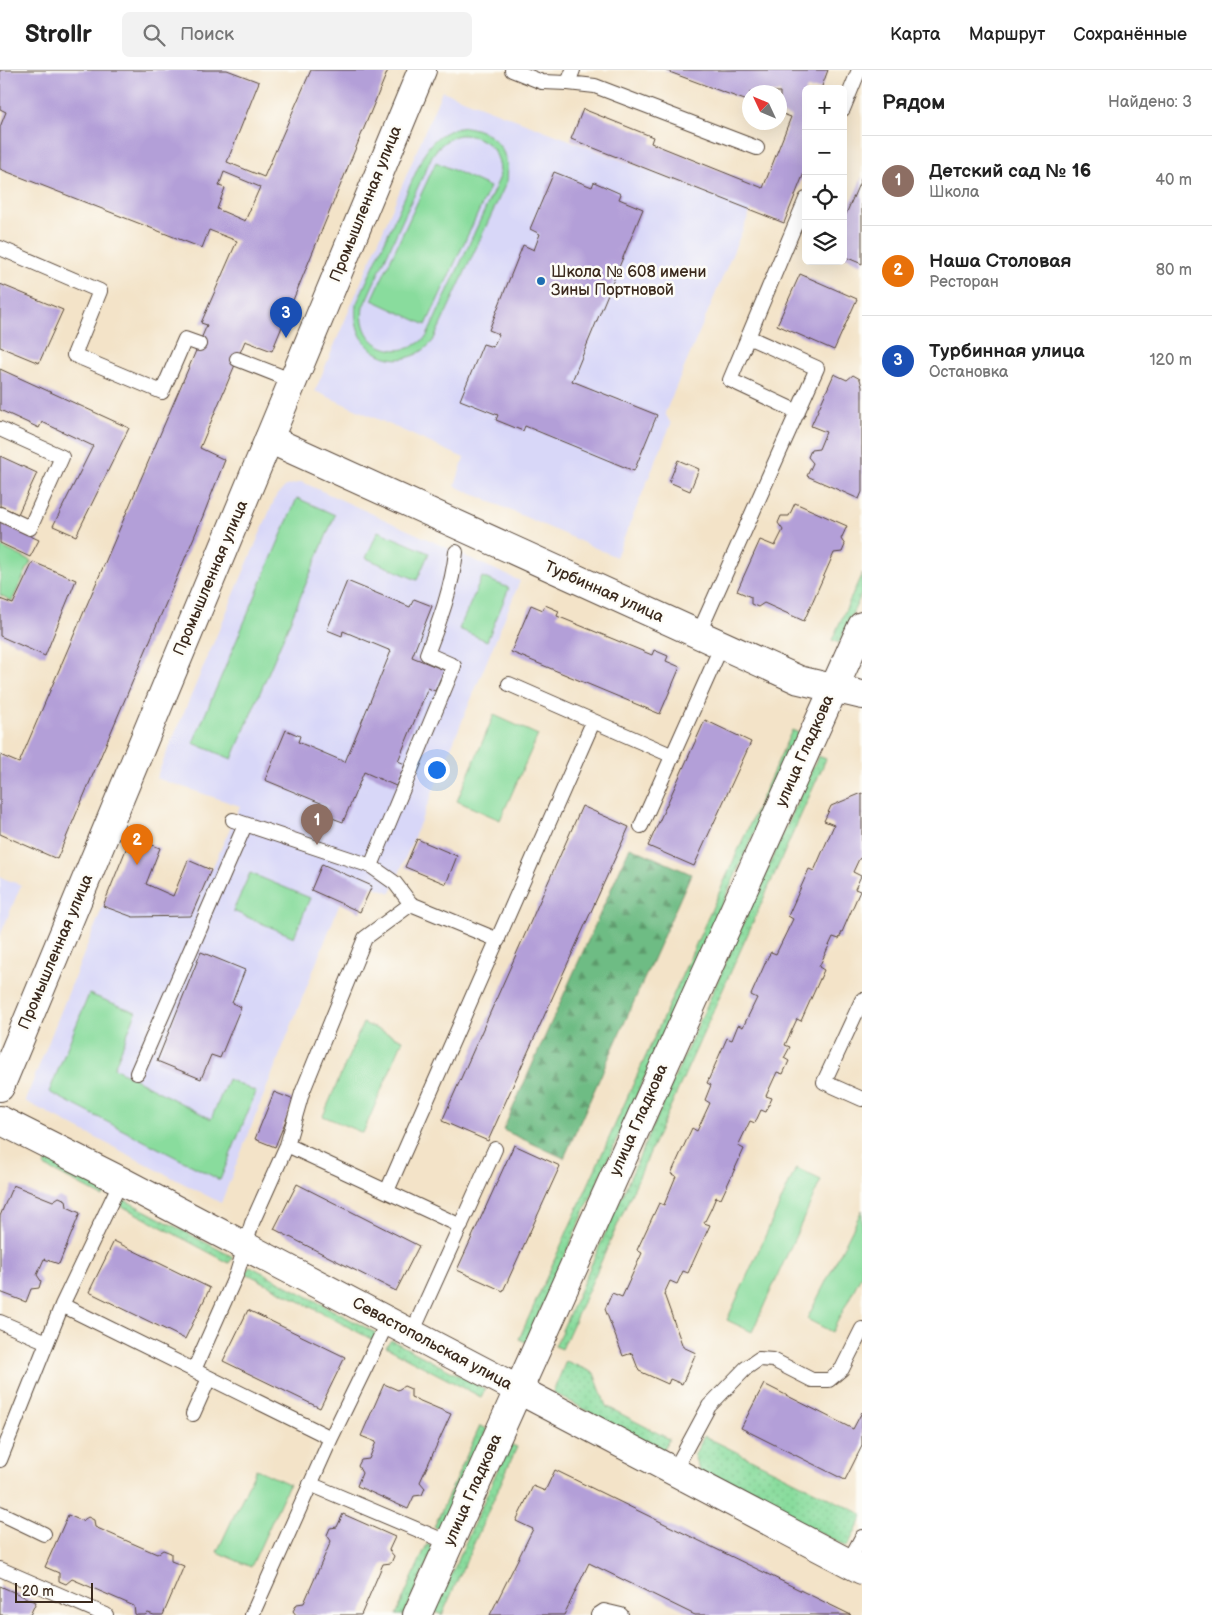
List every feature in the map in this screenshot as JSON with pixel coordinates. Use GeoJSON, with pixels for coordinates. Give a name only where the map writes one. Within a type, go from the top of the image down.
{"type":"FeatureCollection","features":[{"type":"Feature","properties":{"kind":"street","name":"Промышленная улица"},"geometry":{"type":"LineString","coordinates":[[0,1087],[422,70]]}},
{"type":"Feature","properties":{"kind":"street","name":"Турбинная улица"},"geometry":{"type":"LineString","coordinates":[[269,439],[799,680],[862,695]]}},
{"type":"Feature","properties":{"kind":"street","name":"улица Гладкова"},"geometry":{"type":"LineString","coordinates":[[417,1615],[862,626]]}},
{"type":"Feature","properties":{"kind":"street","name":"Севастопольская улица"},"geometry":{"type":"LineString","coordinates":[[0,1120],[246,1246],[855,1567]]}},
{"type":"Feature","properties":{"kind":"lane"},"geometry":{"type":"LineString","coordinates":[[512,70],[542,82],[595,86],[757,148]]}},
{"type":"Feature","properties":{"kind":"lane"},"geometry":{"type":"LineString","coordinates":[[568,83],[573,70]]}},
{"type":"Feature","properties":{"kind":"lane"},"geometry":{"type":"LineString","coordinates":[[847,98],[859,70]]}},
{"type":"Feature","properties":{"kind":"lane"},"geometry":{"type":"LineString","coordinates":[[798,412],[730,380],[802,209]]}},
{"type":"Feature","properties":{"kind":"lane"},"geometry":{"type":"LineString","coordinates":[[0,248],[100,291],[74,355],[162,392],[185,339],[199,344]]}},
{"type":"Feature","properties":{"kind":"lane"},"geometry":{"type":"LineString","coordinates":[[641,826],[672,756],[710,640],[798,412],[817,368],[748,337]]}},
{"type":"Feature","properties":{"kind":"lane"},"geometry":{"type":"LineString","coordinates":[[237,360],[293,381]]}},
{"type":"Feature","properties":{"kind":"lane"},"geometry":{"type":"LineString","coordinates":[[0,429],[62,457],[30,528],[0,514]]}},
{"type":"Feature","properties":{"kind":"lane"},"geometry":{"type":"LineString","coordinates":[[371,866],[454,666],[427,654],[445,605],[454,571],[456,552]]}},
{"type":"Feature","properties":{"kind":"lane"},"geometry":{"type":"LineString","coordinates":[[509,684],[672,756]]}},
{"type":"Feature","properties":{"kind":"lane"},"geometry":{"type":"LineString","coordinates":[[388,1191],[594,722]]}},
{"type":"Feature","properties":{"kind":"lane"},"geometry":{"type":"LineString","coordinates":[[137,1073],[239,822],[371,866],[395,883],[411,904],[498,940]]}},
{"type":"Feature","properties":{"kind":"lane"},"geometry":{"type":"LineString","coordinates":[[194,1370],[237,1273],[252,1223],[288,1145],[302,1093],[365,938],[411,904]]}},
{"type":"Feature","properties":{"kind":"lane"},"geometry":{"type":"LineString","coordinates":[[862,1000],[824,1082],[862,1100]]}},
{"type":"Feature","properties":{"kind":"lane"},"geometry":{"type":"LineString","coordinates":[[288,1145],[461,1226]]}},
{"type":"Feature","properties":{"kind":"lane"},"geometry":{"type":"LineString","coordinates":[[412,1333],[495,1149]]}},
{"type":"Feature","properties":{"kind":"lane"},"geometry":{"type":"LineString","coordinates":[[0,1460],[62,1305],[121,1181]]}},
{"type":"Feature","properties":{"kind":"lane"},"geometry":{"type":"LineString","coordinates":[[62,1305],[331,1438]]}},
{"type":"Feature","properties":{"kind":"lane"},"geometry":{"type":"LineString","coordinates":[[252,1615],[331,1438],[388,1321]]}},
{"type":"Feature","properties":{"kind":"lane"},"geometry":{"type":"LineString","coordinates":[[0,1322],[47,1342]]}},
{"type":"Feature","properties":{"kind":"lane"},"geometry":{"type":"LineString","coordinates":[[674,1471],[709,1406],[746,1368],[759,1359],[773,1360],[812,1380],[829,1380],[842,1369],[862,1329]]}},
{"type":"Feature","properties":{"kind":"lane"},"geometry":{"type":"LineString","coordinates":[[193,1414],[209,1378]]}},
{"type":"Feature","properties":{"kind":"lane"},"geometry":{"type":"LineString","coordinates":[[310,1484],[449,1543]]}},
{"type":"Feature","properties":{"kind":"lane"},"geometry":{"type":"LineString","coordinates":[[0,1513],[44,1534]]}},
{"type":"Feature","properties":{"kind":"lane"},"geometry":{"type":"LineString","coordinates":[[855,1567],[862,1537]]}},
{"type":"Feature","properties":{"kind":"lane"},"geometry":{"type":"LineString","coordinates":[[0,1569],[99,1614]]}},
{"type":"Feature","properties":{"kind":"lane"},"geometry":{"type":"LineString","coordinates":[[598,1615],[604,1611],[621,1615]]}},
{"type":"Feature","properties":{"kind":"shaded area","name":"Школа № 608 имени Зины Портновой"},"geometry":{"type":"Polygon","coordinates":[[[442,91],[751,210],[665,413],[671,424],[616,557],[455,486],[464,458],[315,391],[442,91]]]}},
{"type":"Feature","properties":{"kind":"shaded area"},"geometry":{"type":"Polygon","coordinates":[[[302,482],[520,581],[391,893],[372,886],[360,912],[340,903],[221,1203],[25,1101],[103,906],[133,917],[191,916],[240,806],[156,778],[276,496],[286,486],[302,482]]]}},
{"type":"Feature","properties":{"kind":"shaded area"},"geometry":{"type":"Polygon","coordinates":[[[0,877],[21,885],[0,936],[0,877]]]}},
{"type":"Feature","properties":{"kind":"green space"},"geometry":{"type":"Polygon","coordinates":[[[459,128],[476,129],[493,138],[499,145],[506,161],[507,181],[433,341],[420,352],[407,358],[393,359],[380,355],[369,347],[361,336],[356,322],[356,305],[425,152],[442,134],[459,128]],[[459,135],[451,138],[440,146],[432,156],[363,307],[363,321],[367,332],[373,341],[383,347],[393,350],[405,349],[427,336],[499,179],[499,161],[491,147],[477,138],[459,135]]]}},
{"type":"Feature","properties":{"kind":"green space"},"geometry":{"type":"Polygon","coordinates":[[[436,162],[490,187],[426,325],[372,300],[436,162]]]}},
{"type":"Feature","properties":{"kind":"green space"},"geometry":{"type":"Polygon","coordinates":[[[297,498],[335,515],[232,759],[193,743],[297,498]]]}},
{"type":"Feature","properties":{"kind":"green space"},"geometry":{"type":"Polygon","coordinates":[[[378,531],[429,553],[417,580],[366,558],[378,531]]]}},
{"type":"Feature","properties":{"kind":"green space"},"geometry":{"type":"Polygon","coordinates":[[[0,546],[31,561],[12,601],[0,595],[0,546]]]}},
{"type":"Feature","properties":{"kind":"green space"},"geometry":{"type":"Polygon","coordinates":[[[862,573],[862,593],[839,643],[832,640],[862,573]]]}},
{"type":"Feature","properties":{"kind":"green space"},"geometry":{"type":"Polygon","coordinates":[[[482,577],[509,588],[487,641],[459,629],[482,577]]]}},
{"type":"Feature","properties":{"kind":"green space"},"geometry":{"type":"Polygon","coordinates":[[[494,715],[538,735],[500,820],[457,801],[494,715]]]}},
{"type":"Feature","properties":{"kind":"green space"},"geometry":{"type":"Polygon","coordinates":[[[792,730],[799,733],[526,1342],[519,1339],[792,730]]]}},
{"type":"Feature","properties":{"kind":"green space"},"geometry":{"type":"Polygon","coordinates":[[[818,756],[826,759],[562,1349],[555,1346],[818,756]]]}},
{"type":"Feature","properties":{"kind":"green space"},"geometry":{"type":"Polygon","coordinates":[[[630,847],[691,874],[564,1158],[503,1130],[630,847]]]}},
{"type":"Feature","properties":{"kind":"green space"},"geometry":{"type":"Polygon","coordinates":[[[250,873],[310,898],[294,937],[233,911],[250,873]]]}},
{"type":"Feature","properties":{"kind":"green space"},"geometry":{"type":"Polygon","coordinates":[[[89,994],[136,1012],[114,1068],[211,1119],[228,1079],[256,1092],[220,1180],[49,1092],[89,994]]]}},
{"type":"Feature","properties":{"kind":"green space"},"geometry":{"type":"Polygon","coordinates":[[[363,1023],[403,1040],[363,1133],[323,1116],[363,1023]]]}},
{"type":"Feature","properties":{"kind":"green space"},"geometry":{"type":"Polygon","coordinates":[[[47,1160],[106,1191],[103,1197],[44,1166],[47,1160]]]}},
{"type":"Feature","properties":{"kind":"green space"},"geometry":{"type":"Polygon","coordinates":[[[796,1168],[821,1180],[752,1332],[727,1320],[796,1168]]]}},
{"type":"Feature","properties":{"kind":"green space"},"geometry":{"type":"Polygon","coordinates":[[[121,1198],[233,1257],[229,1263],[118,1204],[121,1198]]]}},
{"type":"Feature","properties":{"kind":"green space"},"geometry":{"type":"Polygon","coordinates":[[[862,1210],[862,1274],[832,1332],[807,1319],[862,1210]]]}},
{"type":"Feature","properties":{"kind":"green space"},"geometry":{"type":"Polygon","coordinates":[[[250,1266],[376,1333],[373,1340],[246,1273],[250,1266]]]}},
{"type":"Feature","properties":{"kind":"green space"},"geometry":{"type":"Polygon","coordinates":[[[391,1340],[485,1389],[481,1397],[386,1347],[391,1340]]]}},
{"type":"Feature","properties":{"kind":"green space"},"geometry":{"type":"Polygon","coordinates":[[[566,1361],[594,1373],[606,1406],[669,1439],[662,1452],[553,1392],[566,1361]]]}},
{"type":"Feature","properties":{"kind":"green space"},"geometry":{"type":"Polygon","coordinates":[[[480,1426],[487,1429],[442,1531],[434,1527],[480,1426]]]}},
{"type":"Feature","properties":{"kind":"green space"},"geometry":{"type":"Polygon","coordinates":[[[704,1436],[862,1514],[862,1519],[847,1547],[700,1472],[694,1456],[704,1436]]]}},
{"type":"Feature","properties":{"kind":"green space"},"geometry":{"type":"Polygon","coordinates":[[[509,1444],[517,1447],[442,1615],[435,1612],[509,1444]]]}},
{"type":"Feature","properties":{"kind":"green space"},"geometry":{"type":"Polygon","coordinates":[[[256,1469],[289,1484],[251,1567],[217,1552],[256,1469]]]}},
{"type":"Feature","properties":{"kind":"green space"},"geometry":{"type":"Polygon","coordinates":[[[427,1544],[434,1547],[404,1615],[396,1615],[427,1544]]]}},
{"type":"Feature","properties":{"kind":"building"},"geometry":{"type":"Polygon","coordinates":[[[0,70],[227,70],[259,82],[227,162],[264,177],[311,70],[388,70],[272,351],[245,341],[200,448],[225,460],[57,859],[0,834],[0,755],[19,763],[207,325],[201,323],[237,241],[209,230],[202,248],[0,169],[0,127],[6,112],[0,109],[0,70]],[[224,172],[219,186],[225,188],[217,209],[245,221],[260,187],[224,172]]]}},
{"type":"Feature","properties":{"kind":"building"},"geometry":{"type":"Polygon","coordinates":[[[664,70],[828,70],[822,85],[802,85],[802,178],[784,223],[571,139],[583,109],[653,137],[651,143],[763,188],[791,117],[787,116],[787,85],[742,85],[742,99],[664,70]]]}},
{"type":"Feature","properties":{"kind":"building"},"geometry":{"type":"Polygon","coordinates":[[[554,172],[592,187],[594,182],[621,194],[619,199],[643,209],[572,381],[657,415],[634,471],[525,426],[523,431],[496,420],[498,415],[460,400],[483,344],[493,347],[499,334],[489,330],[523,245],[534,250],[540,234],[530,229],[554,172]]]}},
{"type":"Feature","properties":{"kind":"building"},"geometry":{"type":"Polygon","coordinates":[[[862,177],[862,264],[847,258],[847,212],[862,177]]]}},
{"type":"Feature","properties":{"kind":"building"},"geometry":{"type":"Polygon","coordinates":[[[800,274],[857,299],[834,350],[777,325],[800,274]]]}},
{"type":"Feature","properties":{"kind":"building"},"geometry":{"type":"Polygon","coordinates":[[[0,284],[63,310],[39,363],[0,347],[0,284]]]}},
{"type":"Feature","properties":{"kind":"building"},"geometry":{"type":"Polygon","coordinates":[[[0,369],[129,428],[76,536],[53,526],[93,446],[42,422],[39,428],[0,410],[0,369]]]}},
{"type":"Feature","properties":{"kind":"building"},"geometry":{"type":"Polygon","coordinates":[[[834,374],[847,380],[853,375],[860,379],[862,387],[862,492],[859,499],[807,476],[813,463],[808,457],[811,450],[819,449],[826,432],[811,426],[834,374]]]}},
{"type":"Feature","properties":{"kind":"building"},"geometry":{"type":"Polygon","coordinates":[[[0,456],[37,473],[18,514],[0,506],[0,456]]]}},
{"type":"Feature","properties":{"kind":"building"},"geometry":{"type":"Polygon","coordinates":[[[678,460],[699,469],[690,491],[669,482],[678,460]]]}},
{"type":"Feature","properties":{"kind":"building"},"geometry":{"type":"Polygon","coordinates":[[[795,503],[847,526],[841,539],[845,545],[842,552],[834,553],[804,621],[764,603],[758,607],[751,604],[751,597],[737,591],[760,540],[775,546],[783,530],[778,523],[781,516],[789,516],[795,503]]]}},
{"type":"Feature","properties":{"kind":"building"},"geometry":{"type":"Polygon","coordinates":[[[0,522],[39,540],[30,557],[0,543],[0,522]]]}},
{"type":"Feature","properties":{"kind":"building"},"geometry":{"type":"Polygon","coordinates":[[[33,562],[76,580],[45,656],[0,636],[0,599],[13,604],[33,562]]]}},
{"type":"Feature","properties":{"kind":"building"},"geometry":{"type":"Polygon","coordinates":[[[347,581],[410,607],[414,599],[432,606],[412,657],[444,670],[435,691],[428,688],[398,761],[405,764],[396,786],[364,772],[343,822],[324,815],[328,806],[265,780],[286,730],[300,736],[298,742],[345,762],[391,651],[343,631],[342,636],[327,630],[347,581]]]}},
{"type":"Feature","properties":{"kind":"building"},"geometry":{"type":"Polygon","coordinates":[[[531,605],[543,610],[545,605],[559,611],[557,616],[652,655],[654,650],[668,656],[666,661],[680,667],[660,714],[511,652],[531,605]]]}},
{"type":"Feature","properties":{"kind":"building"},"geometry":{"type":"Polygon","coordinates":[[[705,720],[751,742],[694,866],[648,846],[705,720]]]}},
{"type":"Feature","properties":{"kind":"building"},"geometry":{"type":"Polygon","coordinates":[[[862,793],[862,857],[859,859],[853,872],[861,876],[855,889],[860,891],[839,939],[833,937],[819,967],[824,970],[801,1021],[797,1019],[785,1045],[790,1047],[784,1058],[789,1061],[783,1074],[777,1072],[766,1096],[772,1098],[766,1112],[761,1110],[755,1123],[750,1121],[738,1146],[744,1149],[721,1199],[716,1197],[704,1223],[710,1225],[688,1273],[683,1271],[677,1284],[670,1281],[664,1294],[683,1347],[696,1353],[682,1384],[670,1379],[668,1384],[639,1371],[632,1353],[623,1356],[605,1309],[612,1293],[622,1297],[642,1253],[637,1250],[659,1203],[664,1205],[676,1176],[671,1174],[692,1128],[697,1131],[710,1103],[705,1100],[711,1085],[707,1083],[727,1038],[732,1040],[738,1025],[743,1027],[757,998],[751,995],[768,957],[771,952],[776,954],[793,919],[788,916],[809,869],[814,871],[834,825],[824,821],[831,806],[862,793]]]}},
{"type":"Feature","properties":{"kind":"building"},"geometry":{"type":"Polygon","coordinates":[[[582,806],[629,827],[488,1141],[442,1121],[582,806]]]}},
{"type":"Feature","properties":{"kind":"building"},"geometry":{"type":"Polygon","coordinates":[[[131,837],[160,848],[146,884],[173,896],[188,860],[211,870],[191,916],[133,917],[103,906],[131,837]]]}},
{"type":"Feature","properties":{"kind":"building"},"geometry":{"type":"Polygon","coordinates":[[[417,839],[457,856],[446,884],[405,867],[417,839]]]}},
{"type":"Feature","properties":{"kind":"building"},"geometry":{"type":"Polygon","coordinates":[[[322,864],[372,886],[360,912],[311,890],[322,864]]]}},
{"type":"Feature","properties":{"kind":"building"},"geometry":{"type":"Polygon","coordinates":[[[201,952],[245,970],[232,1003],[241,1007],[220,1058],[211,1055],[201,1079],[157,1061],[201,952]]]}},
{"type":"Feature","properties":{"kind":"building"},"geometry":{"type":"Polygon","coordinates":[[[274,1092],[294,1100],[275,1147],[255,1139],[274,1092]]]}},
{"type":"Feature","properties":{"kind":"building"},"geometry":{"type":"Polygon","coordinates":[[[514,1145],[560,1166],[503,1291],[457,1270],[514,1145]]]}},
{"type":"Feature","properties":{"kind":"building"},"geometry":{"type":"Polygon","coordinates":[[[297,1184],[419,1246],[396,1291],[274,1229],[297,1184]]]}},
{"type":"Feature","properties":{"kind":"building"},"geometry":{"type":"Polygon","coordinates":[[[13,1185],[53,1201],[59,1197],[66,1200],[67,1207],[80,1213],[59,1264],[44,1259],[37,1275],[41,1281],[39,1288],[31,1289],[26,1302],[0,1292],[0,1216],[13,1185]]]}},
{"type":"Feature","properties":{"kind":"building"},"geometry":{"type":"Polygon","coordinates":[[[114,1241],[210,1288],[185,1339],[89,1292],[114,1241]]]}},
{"type":"Feature","properties":{"kind":"building"},"geometry":{"type":"Polygon","coordinates":[[[248,1310],[345,1357],[320,1408],[223,1361],[248,1310]]]}},
{"type":"Feature","properties":{"kind":"building"},"geometry":{"type":"Polygon","coordinates":[[[384,1384],[398,1390],[404,1386],[411,1389],[411,1397],[451,1414],[420,1482],[425,1488],[422,1495],[414,1496],[408,1509],[357,1486],[362,1473],[358,1466],[361,1460],[369,1459],[376,1442],[361,1436],[384,1384]]]}},
{"type":"Feature","properties":{"kind":"building"},"geometry":{"type":"Polygon","coordinates":[[[764,1384],[853,1429],[862,1412],[862,1446],[845,1480],[741,1428],[764,1384]]]}},
{"type":"Feature","properties":{"kind":"building"},"geometry":{"type":"Polygon","coordinates":[[[555,1470],[851,1615],[695,1615],[589,1563],[564,1615],[490,1615],[533,1529],[516,1521],[533,1486],[545,1491],[555,1470]]]}},
{"type":"Feature","properties":{"kind":"building"},"geometry":{"type":"Polygon","coordinates":[[[343,1514],[395,1537],[389,1550],[394,1556],[391,1563],[383,1564],[361,1615],[296,1615],[293,1611],[297,1604],[304,1603],[331,1541],[327,1535],[330,1528],[337,1527],[343,1514]]]}},
{"type":"Feature","properties":{"kind":"building"},"geometry":{"type":"Polygon","coordinates":[[[68,1515],[82,1521],[88,1517],[94,1520],[95,1527],[157,1554],[163,1550],[171,1553],[171,1561],[184,1566],[163,1615],[148,1613],[137,1615],[135,1614],[134,1606],[72,1579],[66,1584],[59,1581],[59,1573],[45,1567],[68,1515]]]}},
{"type":"Feature","properties":{"kind":"building"},"geometry":{"type":"Polygon","coordinates":[[[0,1586],[36,1602],[30,1615],[0,1615],[0,1586]]]}},
{"type":"Feature","properties":{"kind":"place","name":"Школа № 608 имени Зины Портновой"},"geometry":{"type":"Point","coordinates":[541,281]}},
{"type":"Feature","properties":{"kind":"place","name":"Турбинная улица"},"geometry":{"type":"Point","coordinates":[286,338]}},
{"type":"Feature","properties":{"kind":"place","name":"Детский сад № 16"},"geometry":{"type":"Point","coordinates":[317,845]}},
{"type":"Feature","properties":{"kind":"place","name":"Наша Столовая"},"geometry":{"type":"Point","coordinates":[137,865]}}]}
